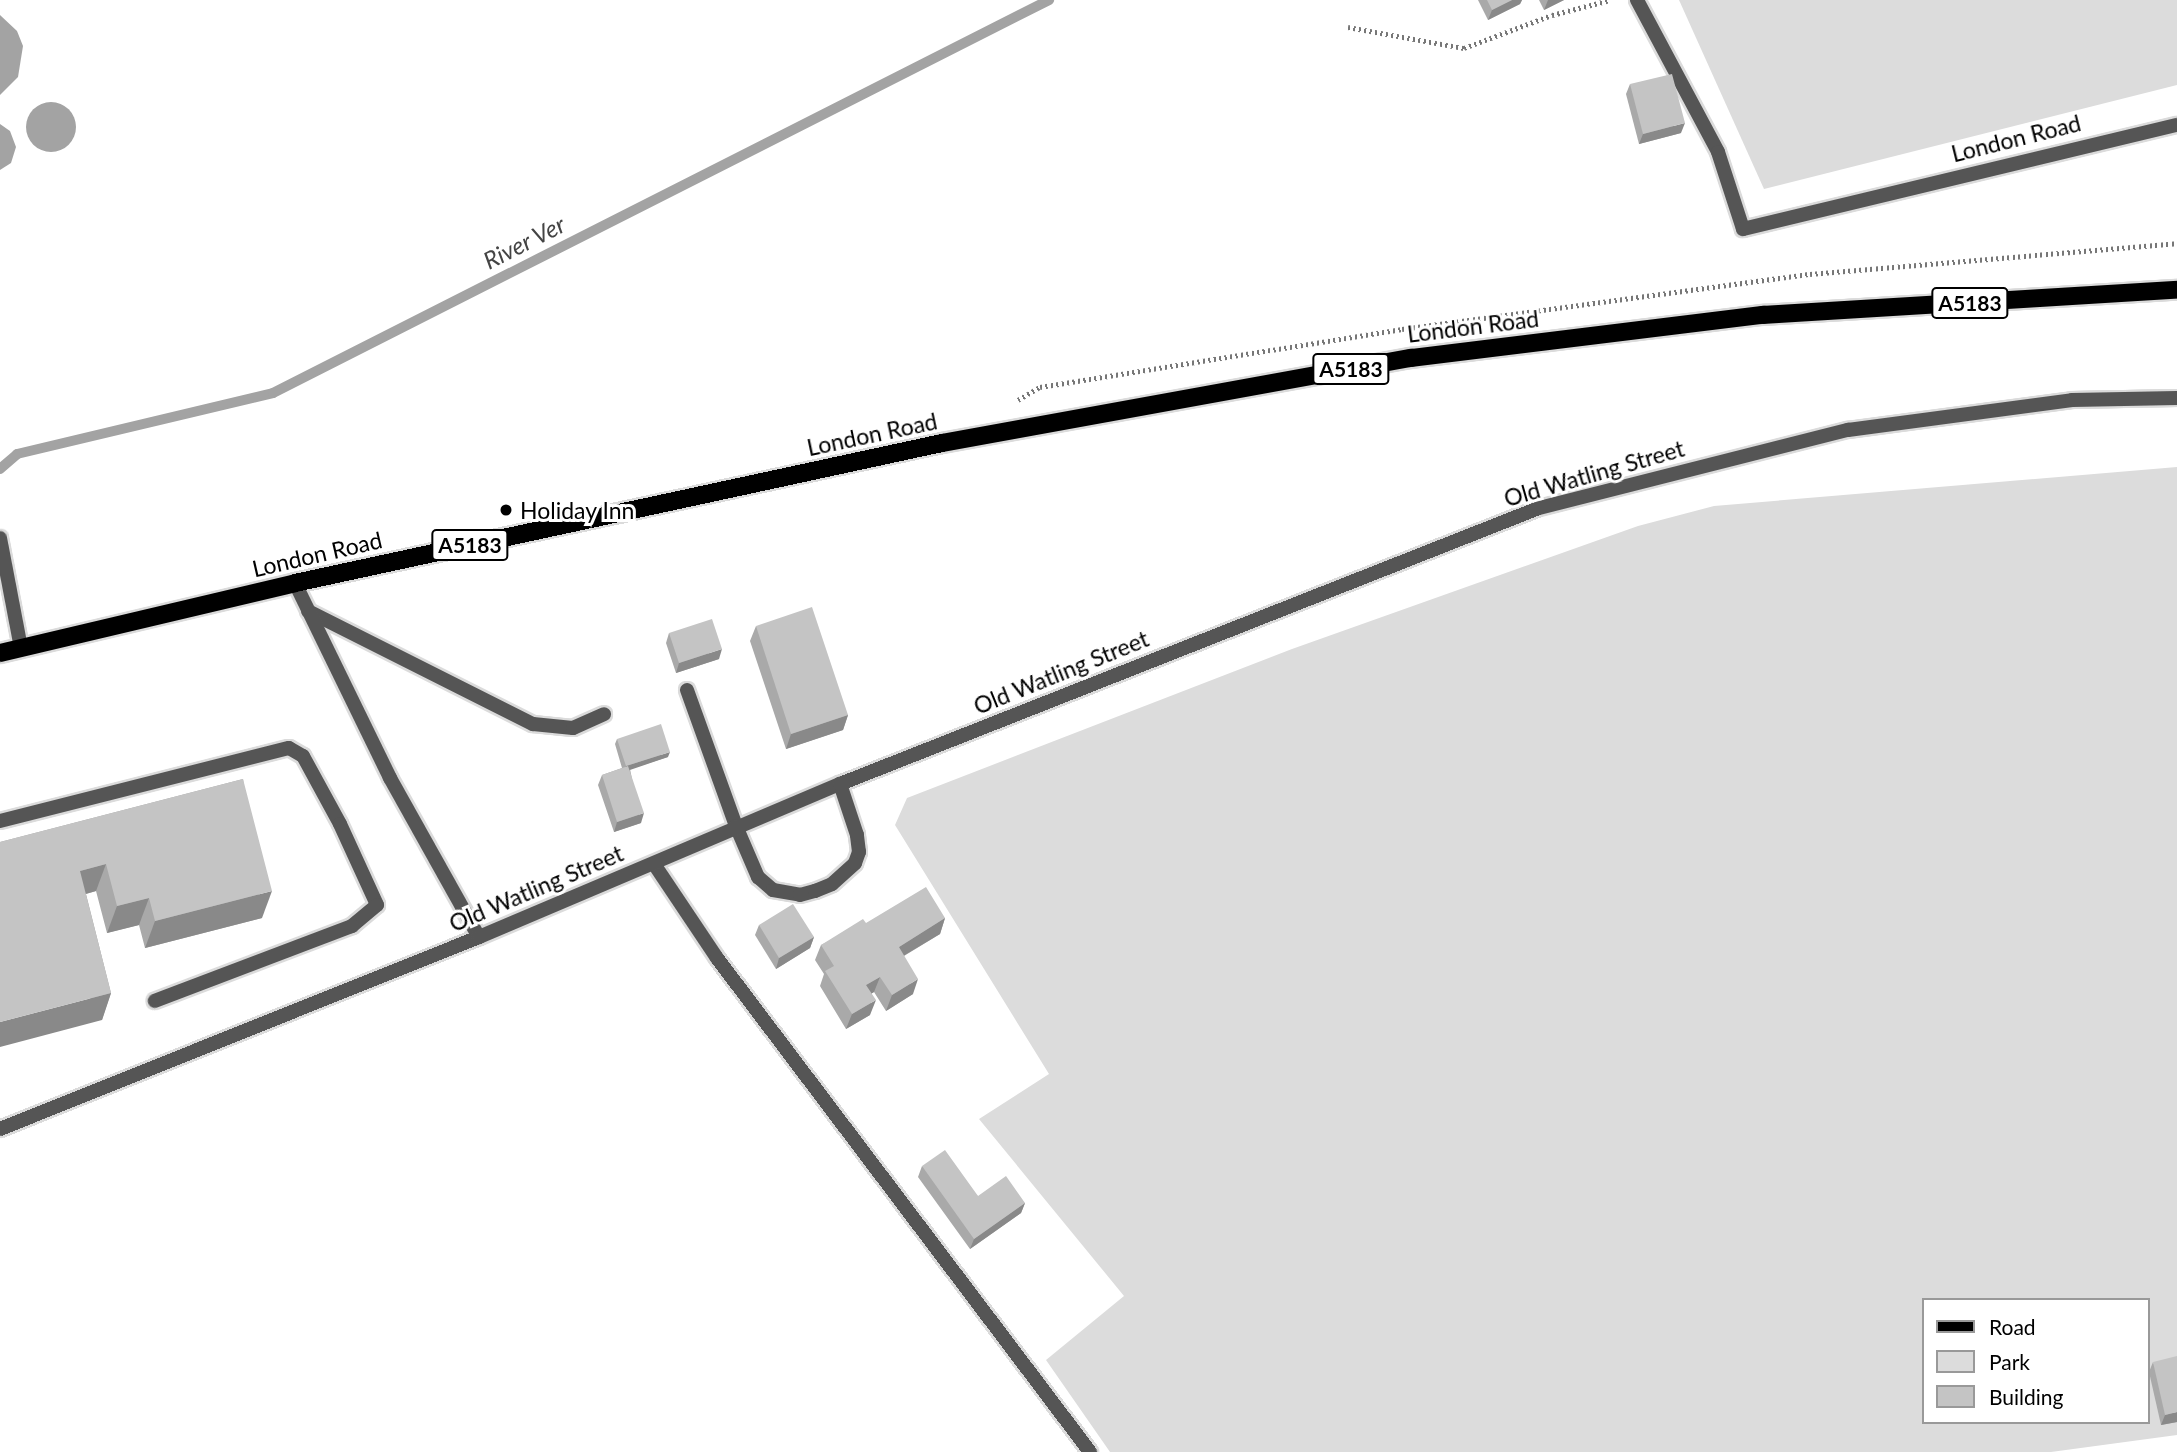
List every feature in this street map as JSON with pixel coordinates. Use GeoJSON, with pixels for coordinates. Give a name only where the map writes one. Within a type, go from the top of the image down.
{"type":"FeatureCollection","features":[{"type":"Feature","properties":{"kind":"main road","name":"London Road"},"geometry":{"type":"LineString","coordinates":[[0,653],[295,583],[942,443],[1397,360],[1763,315],[2177,290]]}},
{"type":"Feature","properties":{"kind":"street","name":"London Road"},"geometry":{"type":"LineString","coordinates":[[1637,0],[1718,152],[1743,229],[2177,125]]}},
{"type":"Feature","properties":{"kind":"street","name":"Old Watling Street"},"geometry":{"type":"LineString","coordinates":[[0,1129],[479,937],[840,784],[1539,508],[1848,430],[2072,400],[2177,398]]}},
{"type":"Feature","properties":{"kind":"street"},"geometry":{"type":"LineString","coordinates":[[0,538],[21,648]]}},
{"type":"Feature","properties":{"kind":"street"},"geometry":{"type":"LineString","coordinates":[[295,583],[390,778],[479,937]]}},
{"type":"Feature","properties":{"kind":"street"},"geometry":{"type":"LineString","coordinates":[[308,611],[533,724],[573,727],[604,714]]}},
{"type":"Feature","properties":{"kind":"street"},"geometry":{"type":"LineString","coordinates":[[687,690],[736,826],[758,877],[773,890],[800,895],[832,884],[855,863],[859,852],[857,835],[840,784]]}},
{"type":"Feature","properties":{"kind":"street"},"geometry":{"type":"LineString","coordinates":[[0,821],[289,748],[303,756],[340,824],[377,905],[352,926],[155,1001]]}},
{"type":"Feature","properties":{"kind":"street"},"geometry":{"type":"LineString","coordinates":[[654,864],[717,958],[1090,1452]]}},
{"type":"Feature","properties":{"kind":"path"},"geometry":{"type":"LineString","coordinates":[[1348,27],[1464,48],[1552,15],[1610,0]]}},
{"type":"Feature","properties":{"kind":"green space"},"geometry":{"type":"Polygon","coordinates":[[[1679,0],[2177,0],[2177,85],[1764,189],[1679,0]]]}},
{"type":"Feature","properties":{"kind":"green space"},"geometry":{"type":"Polygon","coordinates":[[[2177,467],[2177,1435],[2051,1452],[1110,1452],[1046,1360],[1124,1296],[979,1119],[1049,1074],[895,825],[907,798],[1292,649],[1638,526],[1714,506],[2177,467]]]}},
{"type":"Feature","properties":{"kind":"shaded area"},"geometry":{"type":"Polygon","coordinates":[[[0,15],[17,31],[23,46],[18,77],[0,95],[0,15]]]}},
{"type":"Feature","properties":{"kind":"shaded area"},"geometry":{"type":"Polygon","coordinates":[[[51,102],[69,109],[76,127],[69,145],[51,152],[33,145],[26,127],[33,109],[51,102]]]}},
{"type":"Feature","properties":{"kind":"shaded area"},"geometry":{"type":"Polygon","coordinates":[[[0,124],[10,131],[16,147],[11,163],[0,170],[0,124]]]}},
{"type":"Feature","properties":{"kind":"building"},"geometry":{"type":"Polygon","coordinates":[[[1487,0],[1512,0],[1492,10],[1487,0]]]}},
{"type":"Feature","properties":{"kind":"building"},"geometry":{"type":"Polygon","coordinates":[[[1672,74],[1685,123],[1643,134],[1630,84],[1672,74]]]}},
{"type":"Feature","properties":{"kind":"building"},"geometry":{"type":"Polygon","coordinates":[[[812,607],[848,715],[791,734],[756,626],[812,607]]]}},
{"type":"Feature","properties":{"kind":"building"},"geometry":{"type":"Polygon","coordinates":[[[712,619],[722,649],[679,663],[669,633],[712,619]]]}},
{"type":"Feature","properties":{"kind":"building"},"geometry":{"type":"Polygon","coordinates":[[[661,724],[670,752],[626,766],[617,739],[661,724]]]}},
{"type":"Feature","properties":{"kind":"building"},"geometry":{"type":"Polygon","coordinates":[[[628,766],[644,813],[617,822],[602,775],[628,766]]]}},
{"type":"Feature","properties":{"kind":"building"},"geometry":{"type":"Polygon","coordinates":[[[243,779],[272,891],[155,921],[149,898],[117,906],[106,864],[80,871],[111,993],[0,1022],[0,842],[243,779]]]}},
{"type":"Feature","properties":{"kind":"building"},"geometry":{"type":"Polygon","coordinates":[[[926,887],[945,918],[899,947],[918,979],[892,995],[880,977],[866,985],[876,1000],[852,1014],[825,971],[834,966],[821,945],[863,919],[866,923],[926,887]]]}},
{"type":"Feature","properties":{"kind":"building"},"geometry":{"type":"Polygon","coordinates":[[[793,904],[814,937],[779,958],[759,925],[793,904]]]}},
{"type":"Feature","properties":{"kind":"building"},"geometry":{"type":"Polygon","coordinates":[[[945,1150],[978,1196],[1006,1176],[1025,1203],[974,1239],[922,1166],[945,1150]]]}},
{"type":"Feature","properties":{"kind":"building"},"geometry":{"type":"Polygon","coordinates":[[[2177,1356],[2177,1412],[2165,1415],[2153,1362],[2177,1356]]]}},
{"type":"Feature","properties":{"kind":"waterway","name":"River Ver"},"geometry":{"type":"LineString","coordinates":[[0,469],[17,454],[273,393],[1049,0]]}},
{"type":"Feature","properties":{"kind":"place","name":"Holiday Inn"},"geometry":{"type":"Point","coordinates":[506,510]}}]}
